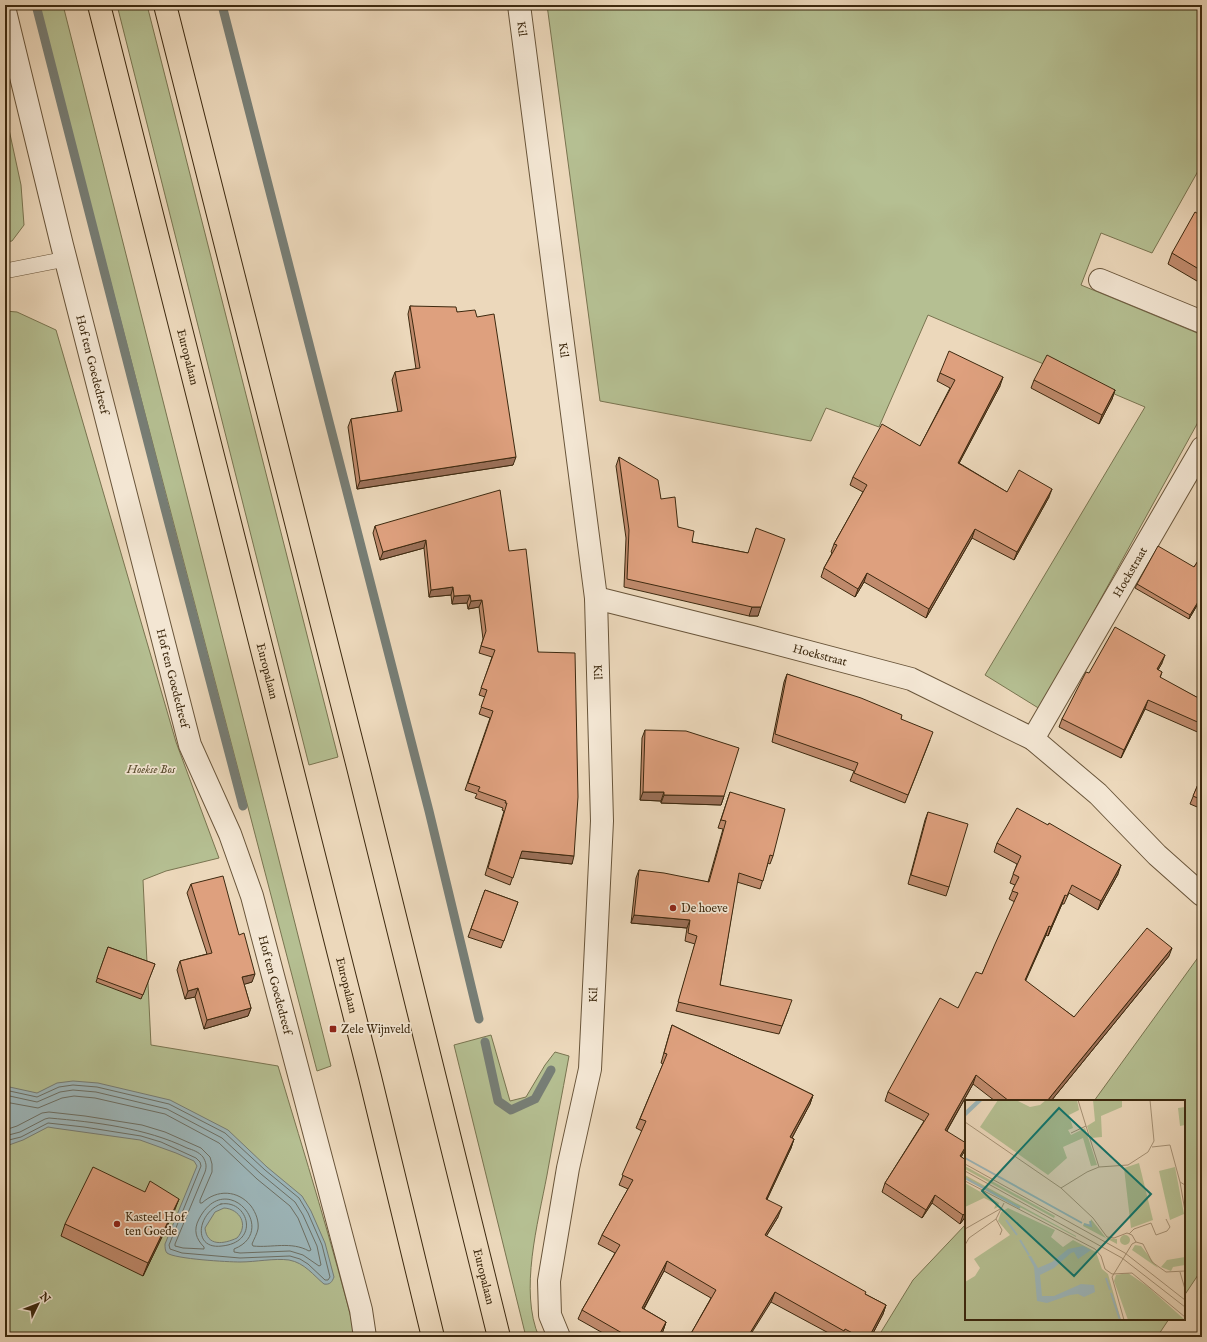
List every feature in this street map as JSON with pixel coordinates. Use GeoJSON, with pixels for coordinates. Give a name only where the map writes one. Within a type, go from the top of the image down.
{"type":"FeatureCollection","features":[{"type":"Feature","properties":{"kind":"highway","name":"Europalaan"},"geometry":{"type":"LineString","coordinates":[[99,5],[368,1069],[433,1337]]}},
{"type":"Feature","properties":{"kind":"highway","name":"Europalaan"},"geometry":{"type":"LineString","coordinates":[[165,5],[358,767],[499,1337]]}},
{"type":"Feature","properties":{"kind":"street","name":"Kil"},"geometry":{"type":"LineString","coordinates":[[519,5],[596,598],[602,821],[590,1069],[568,1168],[549,1281],[550,1315],[559,1337]]}},
{"type":"Feature","properties":{"kind":"street","name":"Hof ten Goededreef"},"geometry":{"type":"LineString","coordinates":[[5,11],[66,259],[190,745],[230,834],[252,896],[361,1310],[365,1337]]}},
{"type":"Feature","properties":{"kind":"street"},"geometry":{"type":"LineString","coordinates":[[1100,280],[1202,322]]}},
{"type":"Feature","properties":{"kind":"street","name":"Hoekstraat"},"geometry":{"type":"LineString","coordinates":[[1034,739],[1202,448]]}},
{"type":"Feature","properties":{"kind":"street","name":"Hoekstraat"},"geometry":{"type":"LineString","coordinates":[[596,598],[911,679],[1034,739],[1098,794],[1157,856],[1202,895]]}},
{"type":"Feature","properties":{"kind":"lane"},"geometry":{"type":"LineString","coordinates":[[5,271],[66,259]]}},
{"type":"Feature","properties":{"kind":"green space"},"geometry":{"type":"Polygon","coordinates":[[[38,5],[63,5],[331,1066],[317,1071],[38,5]]]}},
{"type":"Feature","properties":{"kind":"green space"},"geometry":{"type":"Polygon","coordinates":[[[117,5],[147,5],[338,757],[309,765],[117,5]]]}},
{"type":"Feature","properties":{"kind":"green space"},"geometry":{"type":"Polygon","coordinates":[[[547,5],[1202,5],[1202,164],[1152,253],[1101,233],[1081,285],[1202,335],[1202,415],[1040,709],[985,675],[1145,407],[928,315],[879,427],[826,408],[811,441],[600,401],[547,5]]]}},
{"type":"Feature","properties":{"kind":"green space"},"geometry":{"type":"Polygon","coordinates":[[[5,111],[21,185],[24,225],[12,241],[5,242],[5,111]]]}},
{"type":"Feature","properties":{"kind":"green space","name":"Hoekse Bos"},"geometry":{"type":"Polygon","coordinates":[[[5,311],[17,312],[56,330],[176,742],[219,858],[166,871],[143,880],[151,1045],[278,1066],[328,1235],[356,1337],[5,1337],[5,311]]]}},
{"type":"Feature","properties":{"kind":"green space"},"geometry":{"type":"Polygon","coordinates":[[[1202,952],[1202,1269],[1185,1294],[1185,1100],[1095,1100],[1202,952]]]}},
{"type":"Feature","properties":{"kind":"green space"},"geometry":{"type":"Polygon","coordinates":[[[491,1035],[510,1101],[526,1097],[545,1065],[555,1052],[569,1056],[532,1257],[530,1278],[531,1299],[533,1319],[539,1337],[526,1337],[454,1045],[491,1035]]]}},
{"type":"Feature","properties":{"kind":"green space"},"geometry":{"type":"Polygon","coordinates":[[[965,1225],[965,1320],[1168,1320],[1157,1337],[878,1337],[913,1280],[965,1225]]]}},
{"type":"Feature","properties":{"kind":"water"},"geometry":{"type":"Polygon","coordinates":[[[73,1081],[98,1083],[170,1100],[228,1130],[267,1167],[302,1196],[311,1211],[325,1243],[334,1277],[332,1282],[329,1284],[324,1284],[300,1264],[289,1260],[277,1259],[240,1262],[180,1257],[167,1253],[165,1250],[165,1244],[197,1166],[194,1161],[176,1153],[140,1140],[48,1127],[23,1140],[5,1145],[5,1086],[37,1093],[57,1083],[73,1081]],[[224,1208],[215,1212],[205,1228],[206,1234],[213,1241],[227,1242],[237,1238],[241,1233],[241,1218],[230,1209],[224,1208]]]}},
{"type":"Feature","properties":{"kind":"building"},"geometry":{"type":"Polygon","coordinates":[[[1195,212],[1202,216],[1202,271],[1172,253],[1195,212]]]}},
{"type":"Feature","properties":{"kind":"building"},"geometry":{"type":"Polygon","coordinates":[[[410,306],[456,307],[457,312],[475,310],[477,317],[494,314],[516,457],[360,481],[351,419],[402,411],[395,372],[420,368],[410,306]]]}},
{"type":"Feature","properties":{"kind":"building"},"geometry":{"type":"Polygon","coordinates":[[[949,351],[1003,377],[958,463],[1007,492],[1019,470],[1052,489],[1017,552],[975,529],[929,609],[867,573],[858,589],[824,568],[837,545],[834,544],[867,485],[853,477],[882,424],[920,446],[955,380],[940,373],[949,351]]]}},
{"type":"Feature","properties":{"kind":"building"},"geometry":{"type":"Polygon","coordinates":[[[1047,355],[1115,390],[1102,415],[1034,380],[1047,355]]]}},
{"type":"Feature","properties":{"kind":"building"},"geometry":{"type":"Polygon","coordinates":[[[619,457],[658,480],[661,499],[675,497],[678,527],[694,531],[692,542],[748,553],[756,528],[785,539],[761,607],[752,607],[627,579],[629,530],[619,457]]]}},
{"type":"Feature","properties":{"kind":"building"},"geometry":{"type":"Polygon","coordinates":[[[500,490],[509,551],[526,549],[538,652],[575,653],[578,797],[574,856],[522,851],[513,878],[488,868],[507,803],[505,803],[506,801],[478,791],[480,787],[468,783],[493,711],[481,707],[487,690],[481,688],[495,650],[481,646],[486,631],[482,600],[471,601],[470,595],[454,596],[453,587],[431,590],[426,540],[383,552],[375,526],[500,490]]]}},
{"type":"Feature","properties":{"kind":"building"},"geometry":{"type":"Polygon","coordinates":[[[1158,546],[1194,567],[1202,555],[1202,598],[1201,597],[1190,615],[1137,584],[1158,546]]]}},
{"type":"Feature","properties":{"kind":"building"},"geometry":{"type":"Polygon","coordinates":[[[1115,627],[1165,655],[1157,669],[1162,672],[1160,677],[1202,700],[1202,724],[1148,700],[1124,750],[1062,719],[1086,672],[1089,673],[1115,627]]]}},
{"type":"Feature","properties":{"kind":"building"},"geometry":{"type":"Polygon","coordinates":[[[787,674],[861,698],[902,715],[901,719],[933,732],[908,795],[854,773],[858,763],[775,734],[787,674]]]}},
{"type":"Feature","properties":{"kind":"building"},"geometry":{"type":"Polygon","coordinates":[[[645,730],[686,731],[739,748],[724,796],[664,795],[664,792],[643,792],[645,730]]]}},
{"type":"Feature","properties":{"kind":"building"},"geometry":{"type":"Polygon","coordinates":[[[1202,775],[1202,800],[1193,796],[1202,775]]]}},
{"type":"Feature","properties":{"kind":"building"},"geometry":{"type":"Polygon","coordinates":[[[730,792],[785,809],[773,856],[770,855],[763,881],[739,873],[720,985],[792,1000],[782,1026],[678,1002],[697,936],[688,933],[690,920],[634,915],[639,870],[664,873],[709,882],[726,821],[721,820],[730,792]]]}},
{"type":"Feature","properties":{"kind":"building"},"geometry":{"type":"Polygon","coordinates":[[[1017,808],[1048,825],[1049,823],[1121,865],[1101,901],[1072,885],[1067,896],[1065,895],[1051,927],[1049,926],[1025,980],[1074,1017],[1147,928],[1172,948],[1048,1100],[1008,1100],[976,1075],[945,1130],[965,1142],[965,1148],[960,1156],[965,1159],[965,1213],[963,1215],[935,1195],[926,1210],[885,1183],[929,1114],[888,1092],[940,998],[958,1008],[976,972],[982,974],[1018,893],[1012,891],[1019,877],[1013,874],[1021,856],[997,843],[1017,808]]]}},
{"type":"Feature","properties":{"kind":"building"},"geometry":{"type":"Polygon","coordinates":[[[928,812],[968,824],[949,887],[911,875],[928,812]]]}},
{"type":"Feature","properties":{"kind":"building"},"geometry":{"type":"Polygon","coordinates":[[[223,876],[239,935],[244,933],[255,974],[242,977],[251,1008],[207,1020],[198,988],[188,991],[180,961],[212,953],[191,884],[223,876]]]}},
{"type":"Feature","properties":{"kind":"building"},"geometry":{"type":"Polygon","coordinates":[[[485,890],[518,902],[504,941],[471,929],[485,890]]]}},
{"type":"Feature","properties":{"kind":"building"},"geometry":{"type":"Polygon","coordinates":[[[108,947],[155,964],[143,995],[97,978],[108,947]]]}},
{"type":"Feature","properties":{"kind":"building"},"geometry":{"type":"Polygon","coordinates":[[[672,1025],[813,1095],[790,1137],[794,1139],[766,1199],[782,1207],[765,1235],[866,1292],[865,1294],[886,1305],[869,1337],[860,1337],[845,1329],[844,1331],[775,1292],[750,1333],[757,1337],[689,1337],[716,1290],[667,1261],[642,1308],[666,1322],[658,1337],[629,1337],[582,1310],[620,1245],[602,1235],[633,1180],[622,1175],[646,1121],[640,1119],[667,1054],[664,1053],[672,1025]]]}},
{"type":"Feature","properties":{"kind":"building","name":"Kasteel Hof ten Goede"},"geometry":{"type":"Polygon","coordinates":[[[93,1167],[145,1192],[150,1181],[179,1199],[148,1263],[65,1224],[93,1167]]]}},
{"type":"Feature","properties":{"kind":"waterway"},"geometry":{"type":"LineString","coordinates":[[36,5],[243,806]]}},
{"type":"Feature","properties":{"kind":"waterway"},"geometry":{"type":"LineString","coordinates":[[222,5],[429,811],[479,1019]]}},
{"type":"Feature","properties":{"kind":"waterway"},"geometry":{"type":"LineString","coordinates":[[485,1042],[498,1101],[511,1110],[535,1099],[551,1070]]}},
{"type":"Feature","properties":{"kind":"place","name":"De hoeve"},"geometry":{"type":"Point","coordinates":[673,908]}},
{"type":"Feature","properties":{"kind":"place","name":"Zele Wijnveld"},"geometry":{"type":"Point","coordinates":[333,1029]}},
{"type":"Feature","properties":{"kind":"place","name":"Kasteel Hof ten Goede"},"geometry":{"type":"Point","coordinates":[117,1224]}}]}
